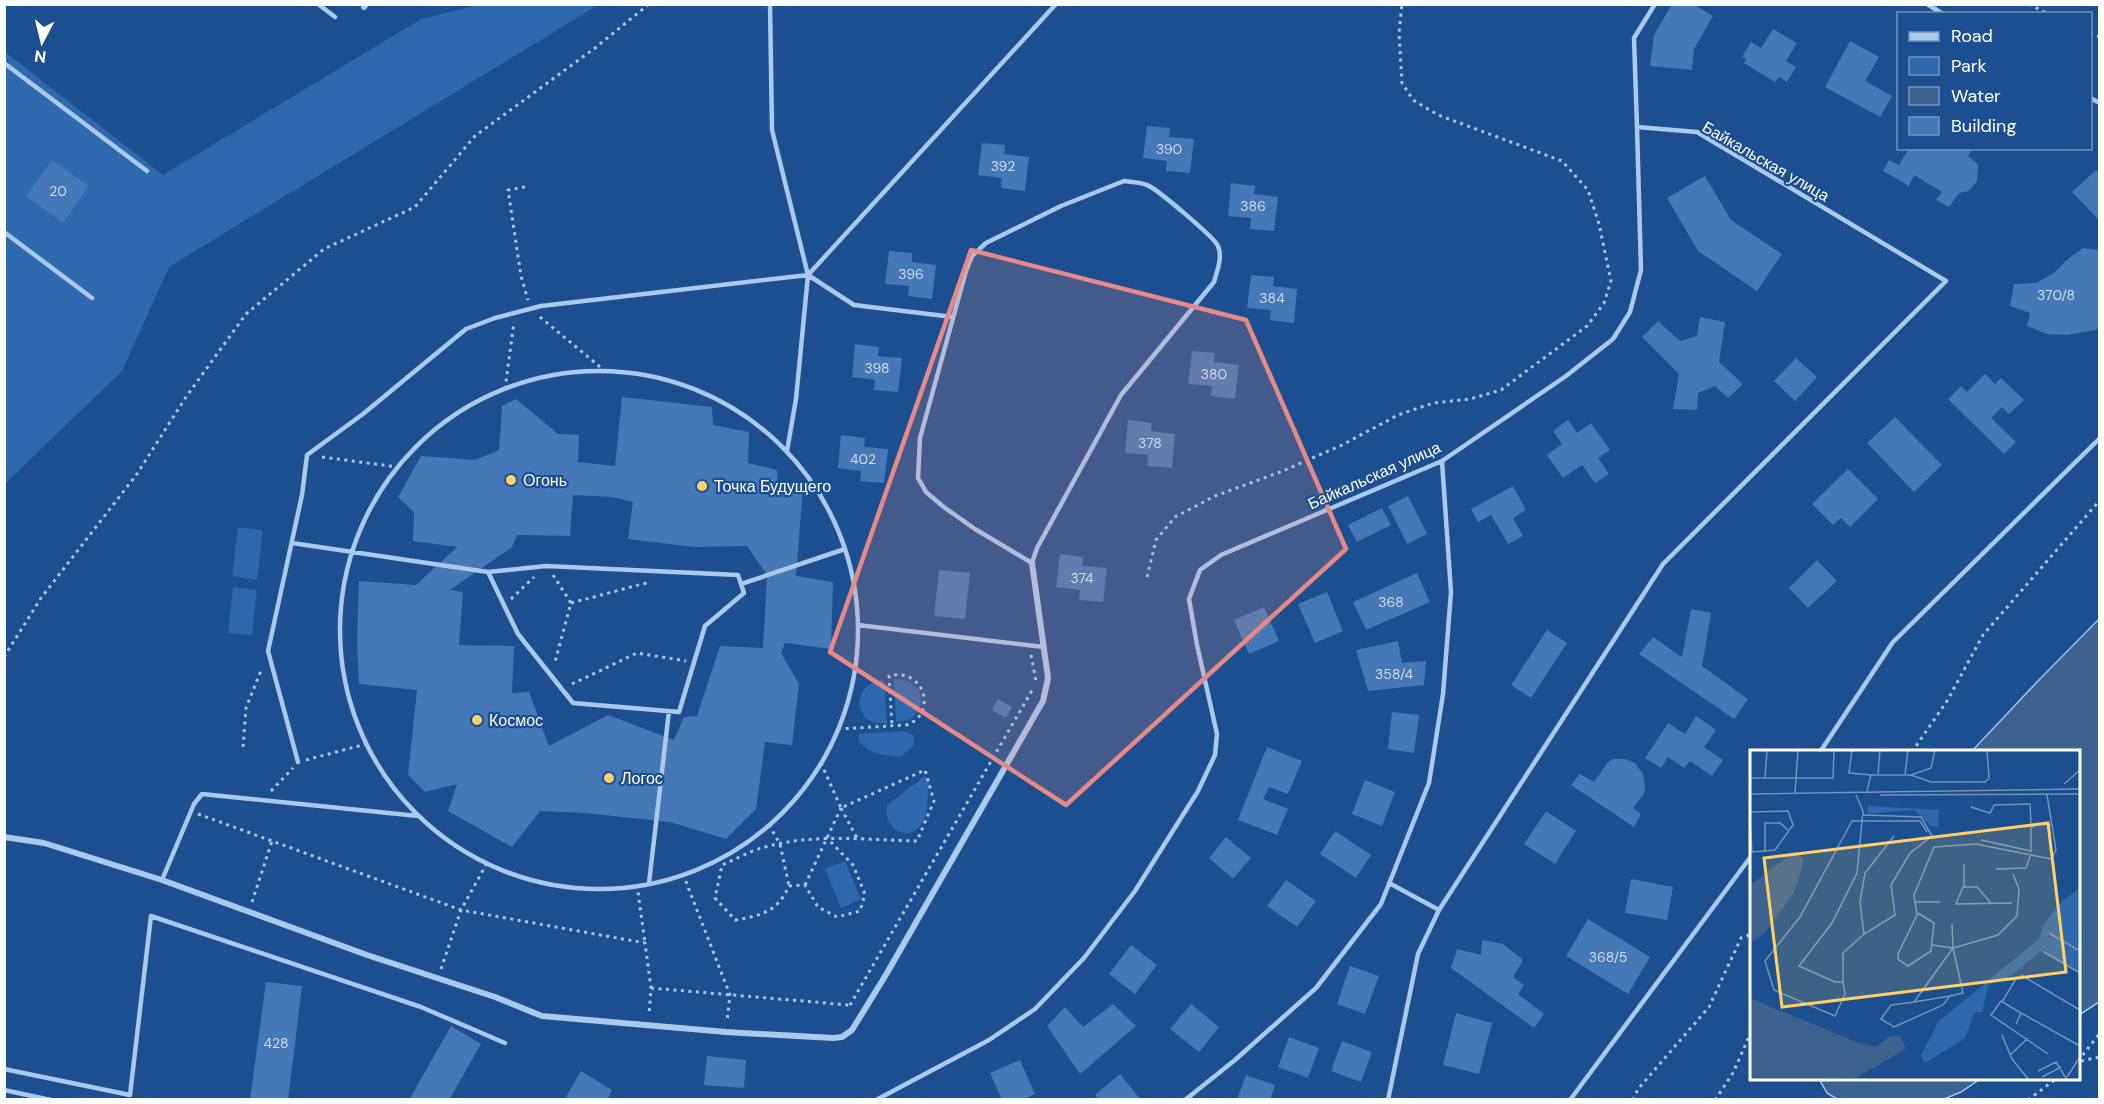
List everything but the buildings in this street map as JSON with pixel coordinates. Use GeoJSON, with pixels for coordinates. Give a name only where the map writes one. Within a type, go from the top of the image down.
{"type":"FeatureCollection","features":[{"type":"Feature","properties":{"kind":"street"},"geometry":{"type":"LineString","coordinates":[[4,837],[44,843],[162,880],[542,1016],[726,1032],[842,1037],[852,1030],[867,1006],[1043,701],[1048,678],[1032,563]]}},
{"type":"Feature","properties":{"kind":"lane"},"geometry":{"type":"LineString","coordinates":[[318,4],[334,17]]}},
{"type":"Feature","properties":{"kind":"lane"},"geometry":{"type":"LineString","coordinates":[[770,4],[772,130],[808,275],[796,399],[787,451]]}},
{"type":"Feature","properties":{"kind":"lane"},"geometry":{"type":"LineString","coordinates":[[808,275],[1056,4]]}},
{"type":"Feature","properties":{"kind":"lane"},"geometry":{"type":"LineString","coordinates":[[1637,127],[1634,38],[1655,4]]}},
{"type":"Feature","properties":{"kind":"lane"},"geometry":{"type":"LineString","coordinates":[[4,63],[147,171]]}},
{"type":"Feature","properties":{"kind":"lane","name":"Байкальская улица"},"geometry":{"type":"LineString","coordinates":[[876,1100],[989,1040],[1035,1009],[1084,958],[1135,891],[1198,791],[1215,755],[1217,734],[1189,599],[1200,570],[1221,555],[1442,461],[1566,376],[1613,339],[1630,312],[1641,270],[1637,127],[1697,132],[1946,280],[1663,564],[1439,910],[1418,954],[1388,1100]]}},
{"type":"Feature","properties":{"kind":"lane"},"geometry":{"type":"LineString","coordinates":[[1124,181],[1148,185],[1167,197],[1210,236],[1218,246],[1220,263],[1214,282],[1121,395],[1037,548],[1032,563],[945,508],[926,492],[918,478],[920,438],[953,317],[972,256],[986,243],[1061,206],[1124,181]]}},
{"type":"Feature","properties":{"kind":"lane"},"geometry":{"type":"LineString","coordinates":[[4,232],[92,298]]}},
{"type":"Feature","properties":{"kind":"lane"},"geometry":{"type":"LineString","coordinates":[[298,762],[268,651],[302,495],[307,455],[363,414],[466,329],[530,309],[808,275],[854,305],[953,317]]}},
{"type":"Feature","properties":{"kind":"lane"},"geometry":{"type":"LineString","coordinates":[[579,371],[605,371],[670,380],[713,397],[753,420],[787,451],[815,486],[837,525],[851,567],[858,611],[858,656],[850,699],[838,729],[821,763],[782,814],[748,842],[710,865],[649,884],[623,888],[579,888],[534,881],[487,863],[453,844],[418,816],[389,783],[366,744],[349,702],[340,656],[340,611],[347,565],[363,522],[385,482],[415,447],[450,417],[490,394],[533,379],[579,371]]}},
{"type":"Feature","properties":{"kind":"lane"},"geometry":{"type":"LineString","coordinates":[[1821,750],[1893,642],[2100,438]]}},
{"type":"Feature","properties":{"kind":"lane"},"geometry":{"type":"LineString","coordinates":[[1185,1100],[1235,1060],[1316,988],[1381,904],[1428,783],[1443,694],[1451,592],[1442,461]]}},
{"type":"Feature","properties":{"kind":"lane"},"geometry":{"type":"LineString","coordinates":[[292,543],[488,572],[546,566],[738,575],[744,593],[705,626],[679,712],[573,703],[518,634],[488,572]]}},
{"type":"Feature","properties":{"kind":"lane"},"geometry":{"type":"LineString","coordinates":[[741,584],[845,549]]}},
{"type":"Feature","properties":{"kind":"lane"},"geometry":{"type":"LineString","coordinates":[[858,625],[1044,647]]}},
{"type":"Feature","properties":{"kind":"lane"},"geometry":{"type":"LineString","coordinates":[[649,884],[669,711]]}},
{"type":"Feature","properties":{"kind":"lane"},"geometry":{"type":"LineString","coordinates":[[162,880],[191,812],[202,794],[418,816]]}},
{"type":"Feature","properties":{"kind":"lane"},"geometry":{"type":"LineString","coordinates":[[1570,1100],[1750,858]]}},
{"type":"Feature","properties":{"kind":"lane"},"geometry":{"type":"LineString","coordinates":[[1389,882],[1439,910]]}},
{"type":"Feature","properties":{"kind":"lane"},"geometry":{"type":"LineString","coordinates":[[4,1069],[129,1097],[151,916],[422,1007],[505,1043]]}},
{"type":"Feature","properties":{"kind":"lane"},"geometry":{"type":"LineString","coordinates":[[4,1090],[51,1100]]}},
{"type":"Feature","properties":{"kind":"path"},"geometry":{"type":"LineString","coordinates":[[4,657],[41,598],[137,474],[186,397],[246,314],[324,249],[415,207],[475,136],[595,48],[649,4]]}},
{"type":"Feature","properties":{"kind":"path"},"geometry":{"type":"LineString","coordinates":[[1147,577],[1156,540],[1175,517],[1215,496],[1282,471],[1342,444],[1398,415],[1433,403],[1470,399],[1501,390],[1587,326],[1604,303],[1611,281],[1599,224],[1588,190],[1562,161],[1438,115],[1413,100],[1402,83],[1399,33],[1402,4]]}},
{"type":"Feature","properties":{"kind":"path"},"geometry":{"type":"LineString","coordinates":[[2029,4],[2044,12]]}},
{"type":"Feature","properties":{"kind":"path"},"geometry":{"type":"LineString","coordinates":[[525,187],[508,190],[521,276],[530,309],[605,371]]}},
{"type":"Feature","properties":{"kind":"path"},"geometry":{"type":"LineString","coordinates":[[505,389],[515,313]]}},
{"type":"Feature","properties":{"kind":"path"},"geometry":{"type":"LineString","coordinates":[[307,455],[398,467]]}},
{"type":"Feature","properties":{"kind":"path"},"geometry":{"type":"LineString","coordinates":[[1913,750],[1947,701],[1983,635],[2100,500]]}},
{"type":"Feature","properties":{"kind":"path"},"geometry":{"type":"LineString","coordinates":[[504,605],[546,566],[571,603],[551,676]]}},
{"type":"Feature","properties":{"kind":"path"},"geometry":{"type":"LineString","coordinates":[[571,603],[652,581]]}},
{"type":"Feature","properties":{"kind":"path"},"geometry":{"type":"LineString","coordinates":[[243,747],[246,708],[268,651]]}},
{"type":"Feature","properties":{"kind":"path"},"geometry":{"type":"LineString","coordinates":[[562,689],[637,652],[694,662]]}},
{"type":"Feature","properties":{"kind":"path"},"geometry":{"type":"LineString","coordinates":[[850,1005],[1036,684],[1031,654]]}},
{"type":"Feature","properties":{"kind":"path"},"geometry":{"type":"LineString","coordinates":[[838,729],[909,724],[921,714],[924,694],[920,685],[905,675],[889,676],[892,725]]}},
{"type":"Feature","properties":{"kind":"path"},"geometry":{"type":"LineString","coordinates":[[264,799],[298,762],[366,744]]}},
{"type":"Feature","properties":{"kind":"path"},"geometry":{"type":"LineString","coordinates":[[821,763],[857,839]]}},
{"type":"Feature","properties":{"kind":"path"},"geometry":{"type":"LineString","coordinates":[[769,825],[780,844],[789,886],[783,899],[759,916],[735,920],[715,898],[722,865],[764,847],[780,844],[809,839],[827,838],[916,841],[934,801],[925,770],[841,808],[827,838],[805,885]]}},
{"type":"Feature","properties":{"kind":"path"},"geometry":{"type":"LineString","coordinates":[[191,812],[461,910],[645,943]]}},
{"type":"Feature","properties":{"kind":"path"},"geometry":{"type":"LineString","coordinates":[[805,885],[818,907],[837,916],[860,911],[865,894],[854,865],[827,838]]}},
{"type":"Feature","properties":{"kind":"path"},"geometry":{"type":"LineString","coordinates":[[249,912],[272,841]]}},
{"type":"Feature","properties":{"kind":"path"},"geometry":{"type":"LineString","coordinates":[[438,979],[461,910],[487,863]]}},
{"type":"Feature","properties":{"kind":"path"},"geometry":{"type":"LineString","coordinates":[[683,874],[730,995],[726,1032]]}},
{"type":"Feature","properties":{"kind":"path"},"geometry":{"type":"LineString","coordinates":[[637,885],[651,988],[649,1026]]}},
{"type":"Feature","properties":{"kind":"path"},"geometry":{"type":"LineString","coordinates":[[789,886],[805,885]]}},
{"type":"Feature","properties":{"kind":"path"},"geometry":{"type":"LineString","coordinates":[[1633,1100],[1638,1089],[1709,1007],[1742,938],[1750,935]]}},
{"type":"Feature","properties":{"kind":"path"},"geometry":{"type":"LineString","coordinates":[[651,988],[867,1006]]}},
{"type":"Feature","properties":{"kind":"path"},"geometry":{"type":"LineString","coordinates":[[2080,1060],[2100,1033]]}},
{"type":"Feature","properties":{"kind":"path"},"geometry":{"type":"LineString","coordinates":[[1715,1100],[1733,1073],[1750,1035]]}},
{"type":"Feature","properties":{"kind":"path"},"geometry":{"type":"LineString","coordinates":[[2080,1061],[2100,1057]]}},
{"type":"Feature","properties":{"kind":"path"},"geometry":{"type":"LineString","coordinates":[[2028,1100],[2053,1080]]}},
{"type":"Feature","properties":{"kind":"highlighted area"},"geometry":{"type":"Polygon","coordinates":[[[971,250],[1246,320],[1346,549],[1066,805],[830,652],[971,250]]]}},
{"type":"Feature","properties":{"kind":"green space"},"geometry":{"type":"Polygon","coordinates":[[[477,5],[598,5],[169,267],[122,371],[5,484],[5,52],[163,175],[421,19],[477,5]]]}},
{"type":"Feature","properties":{"kind":"green space"},"geometry":{"type":"Polygon","coordinates":[[[238,527],[263,530],[257,580],[232,576],[238,527]]]}},
{"type":"Feature","properties":{"kind":"green space"},"geometry":{"type":"Polygon","coordinates":[[[233,587],[257,590],[252,635],[228,633],[233,587]]]}},
{"type":"Feature","properties":{"kind":"green space"},"geometry":{"type":"Polygon","coordinates":[[[894,679],[909,681],[920,692],[919,709],[908,720],[896,722],[894,679]]]}},
{"type":"Feature","properties":{"kind":"green space"},"geometry":{"type":"Polygon","coordinates":[[[884,680],[887,724],[872,722],[865,718],[859,704],[867,687],[874,682],[884,680]]]}},
{"type":"Feature","properties":{"kind":"green space"},"geometry":{"type":"Polygon","coordinates":[[[905,731],[914,736],[913,747],[900,757],[871,751],[858,739],[859,734],[905,731]]]}},
{"type":"Feature","properties":{"kind":"green space"},"geometry":{"type":"Polygon","coordinates":[[[925,776],[929,780],[925,818],[918,829],[912,832],[899,832],[889,822],[887,805],[925,776]]]}},
{"type":"Feature","properties":{"kind":"green space"},"geometry":{"type":"Polygon","coordinates":[[[845,861],[861,899],[841,908],[825,869],[845,861]]]}},
{"type":"Feature","properties":{"kind":"water"},"geometry":{"type":"Polygon","coordinates":[[[2099,619],[2099,1002],[2080,1014],[2080,750],[1973,750],[2099,619]]]}},
{"type":"Feature","properties":{"kind":"water"},"geometry":{"type":"Polygon","coordinates":[[[1820,1080],[1979,1080],[1961,1092],[1944,1099],[1837,1099],[1827,1093],[1820,1080]]]}},
{"type":"Feature","properties":{"kind":"place","name":"Огонь"},"geometry":{"type":"Point","coordinates":[511,480]}},
{"type":"Feature","properties":{"kind":"place","name":"Точка Будущего"},"geometry":{"type":"Point","coordinates":[702,486]}},
{"type":"Feature","properties":{"kind":"place","name":"Космос"},"geometry":{"type":"Point","coordinates":[477,720]}},
{"type":"Feature","properties":{"kind":"place","name":"Логос"},"geometry":{"type":"Point","coordinates":[609,778]}}]}
